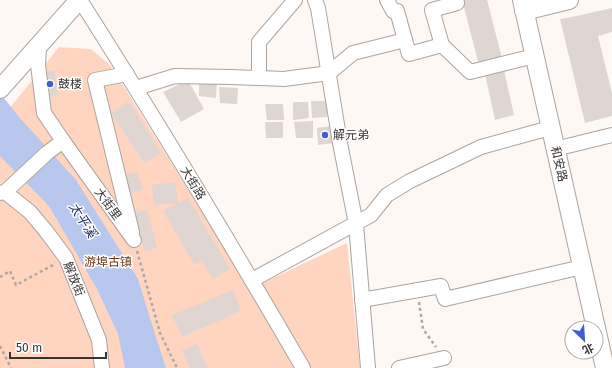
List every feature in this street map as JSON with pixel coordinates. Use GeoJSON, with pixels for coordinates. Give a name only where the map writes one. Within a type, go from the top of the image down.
{"type":"FeatureCollection","features":[{"type":"Feature","properties":{"kind":"main road"},"geometry":{"type":"LineString","coordinates":[[1,89],[80,0]]}},
{"type":"Feature","properties":{"kind":"main road"},"geometry":{"type":"LineString","coordinates":[[523,6],[569,0]]}},
{"type":"Feature","properties":{"kind":"main road","name":"和安路"},"geometry":{"type":"LineString","coordinates":[[523,6],[594,320]]}},
{"type":"Feature","properties":{"kind":"street","name":"大街路"},"geometry":{"type":"LineString","coordinates":[[80,0],[136,88],[252,280],[303,368]]}},
{"type":"Feature","properties":{"kind":"street"},"geometry":{"type":"LineString","coordinates":[[259,78],[259,42],[295,0]]}},
{"type":"Feature","properties":{"kind":"street"},"geometry":{"type":"LineString","coordinates":[[315,0],[318,8],[340,143],[356,224],[368,368]]}},
{"type":"Feature","properties":{"kind":"street"},"geometry":{"type":"LineString","coordinates":[[387,0],[393,11],[397,11],[409,54],[442,45]]}},
{"type":"Feature","properties":{"kind":"street"},"geometry":{"type":"LineString","coordinates":[[456,0],[457,3],[432,10],[442,45],[470,72],[534,56]]}},
{"type":"Feature","properties":{"kind":"street"},"geometry":{"type":"LineString","coordinates":[[136,88],[175,76],[284,79],[329,73],[353,53],[405,40]]}},
{"type":"Feature","properties":{"kind":"street","name":"大街里"},"geometry":{"type":"LineString","coordinates":[[39,46],[38,65],[44,113],[134,240]]}},
{"type":"Feature","properties":{"kind":"street"},"geometry":{"type":"LineString","coordinates":[[127,74],[95,80],[134,240]]}},
{"type":"Feature","properties":{"kind":"street"},"geometry":{"type":"LineString","coordinates":[[252,280],[371,215],[387,195],[410,181],[481,147],[550,128]]}},
{"type":"Feature","properties":{"kind":"street"},"geometry":{"type":"LineString","coordinates":[[555,149],[612,135]]}},
{"type":"Feature","properties":{"kind":"street"},"geometry":{"type":"LineString","coordinates":[[3,192],[47,153],[63,141]]}},
{"type":"Feature","properties":{"kind":"street","name":"解放街"},"geometry":{"type":"LineString","coordinates":[[3,192],[30,212],[66,258],[98,340],[102,368]]}},
{"type":"Feature","properties":{"kind":"street"},"geometry":{"type":"LineString","coordinates":[[362,300],[441,286],[445,298],[582,267]]}},
{"type":"Feature","properties":{"kind":"street"},"geometry":{"type":"LineString","coordinates":[[399,368],[444,358]]}},
{"type":"Feature","properties":{"kind":"path"},"geometry":{"type":"LineString","coordinates":[[134,240],[160,333],[177,368]]}},
{"type":"Feature","properties":{"kind":"path"},"geometry":{"type":"LineString","coordinates":[[0,277],[10,271],[16,285],[66,258]]}},
{"type":"Feature","properties":{"kind":"path"},"geometry":{"type":"LineString","coordinates":[[417,290],[423,329],[444,358]]}},
{"type":"Feature","properties":{"kind":"path"},"geometry":{"type":"LineString","coordinates":[[0,346],[11,368]]}},
{"type":"Feature","properties":{"kind":"green space","name":"游埠古镇"},"geometry":{"type":"Polygon","coordinates":[[[59,47],[91,49],[111,66],[250,289],[347,243],[360,368],[0,368],[0,120],[59,47]]]}},
{"type":"Feature","properties":{"kind":"water","name":"太平溪"},"geometry":{"type":"Polygon","coordinates":[[[0,93],[19,117],[76,180],[138,279],[166,368],[125,368],[118,334],[97,289],[49,206],[0,156],[0,93]]]}},
{"type":"Feature","properties":{"kind":"building"},"geometry":{"type":"Polygon","coordinates":[[[462,0],[487,0],[502,58],[479,65],[462,0]]]}},
{"type":"Feature","properties":{"kind":"building"},"geometry":{"type":"Polygon","coordinates":[[[612,8],[612,32],[598,36],[612,93],[612,116],[585,123],[560,19],[612,8]]]}},
{"type":"Feature","properties":{"kind":"building","name":"鼓楼"},"geometry":{"type":"Polygon","coordinates":[[[54,70],[58,95],[47,98],[42,72],[54,70]]]}},
{"type":"Feature","properties":{"kind":"building"},"geometry":{"type":"Polygon","coordinates":[[[504,70],[514,115],[495,120],[485,74],[504,70]]]}},
{"type":"Feature","properties":{"kind":"building"},"geometry":{"type":"Polygon","coordinates":[[[188,80],[204,109],[181,122],[163,92],[188,80]]]}},
{"type":"Feature","properties":{"kind":"building"},"geometry":{"type":"Polygon","coordinates":[[[199,80],[217,81],[216,98],[199,96],[199,80]]]}},
{"type":"Feature","properties":{"kind":"building"},"geometry":{"type":"Polygon","coordinates":[[[219,87],[238,88],[237,104],[220,103],[219,87]]]}},
{"type":"Feature","properties":{"kind":"building"},"geometry":{"type":"Polygon","coordinates":[[[129,101],[161,153],[144,163],[111,113],[129,101]]]}},
{"type":"Feature","properties":{"kind":"building"},"geometry":{"type":"Polygon","coordinates":[[[311,101],[327,101],[327,117],[312,118],[311,101]]]}},
{"type":"Feature","properties":{"kind":"building"},"geometry":{"type":"Polygon","coordinates":[[[293,102],[308,102],[309,118],[293,120],[293,102]]]}},
{"type":"Feature","properties":{"kind":"building"},"geometry":{"type":"Polygon","coordinates":[[[265,104],[283,104],[284,120],[267,120],[265,104]]]}},
{"type":"Feature","properties":{"kind":"building"},"geometry":{"type":"Polygon","coordinates":[[[313,121],[313,138],[296,138],[294,122],[313,121]]]}},
{"type":"Feature","properties":{"kind":"building"},"geometry":{"type":"Polygon","coordinates":[[[265,122],[283,122],[283,138],[266,138],[265,122]]]}},
{"type":"Feature","properties":{"kind":"building","name":"解元弟"},"geometry":{"type":"Polygon","coordinates":[[[332,126],[334,143],[318,145],[317,128],[332,126]]]}},
{"type":"Feature","properties":{"kind":"building"},"geometry":{"type":"Polygon","coordinates":[[[137,172],[143,190],[128,194],[124,174],[137,172]]]}},
{"type":"Feature","properties":{"kind":"building"},"geometry":{"type":"Polygon","coordinates":[[[175,182],[178,203],[154,205],[152,185],[175,182]]]}},
{"type":"Feature","properties":{"kind":"building"},"geometry":{"type":"Polygon","coordinates":[[[188,198],[230,269],[213,279],[202,260],[194,264],[163,211],[188,198]]]}},
{"type":"Feature","properties":{"kind":"building"},"geometry":{"type":"Polygon","coordinates":[[[147,210],[157,248],[144,251],[135,212],[147,210]]]}},
{"type":"Feature","properties":{"kind":"building"},"geometry":{"type":"Polygon","coordinates":[[[233,290],[241,311],[182,337],[172,315],[233,290]]]}},
{"type":"Feature","properties":{"kind":"building"},"geometry":{"type":"Polygon","coordinates":[[[197,344],[208,368],[190,368],[182,350],[197,344]]]}},
{"type":"Feature","properties":{"kind":"place","name":"鼓楼"},"geometry":{"type":"Point","coordinates":[50,84]}},
{"type":"Feature","properties":{"kind":"place","name":"解元弟"},"geometry":{"type":"Point","coordinates":[325,135]}}]}
